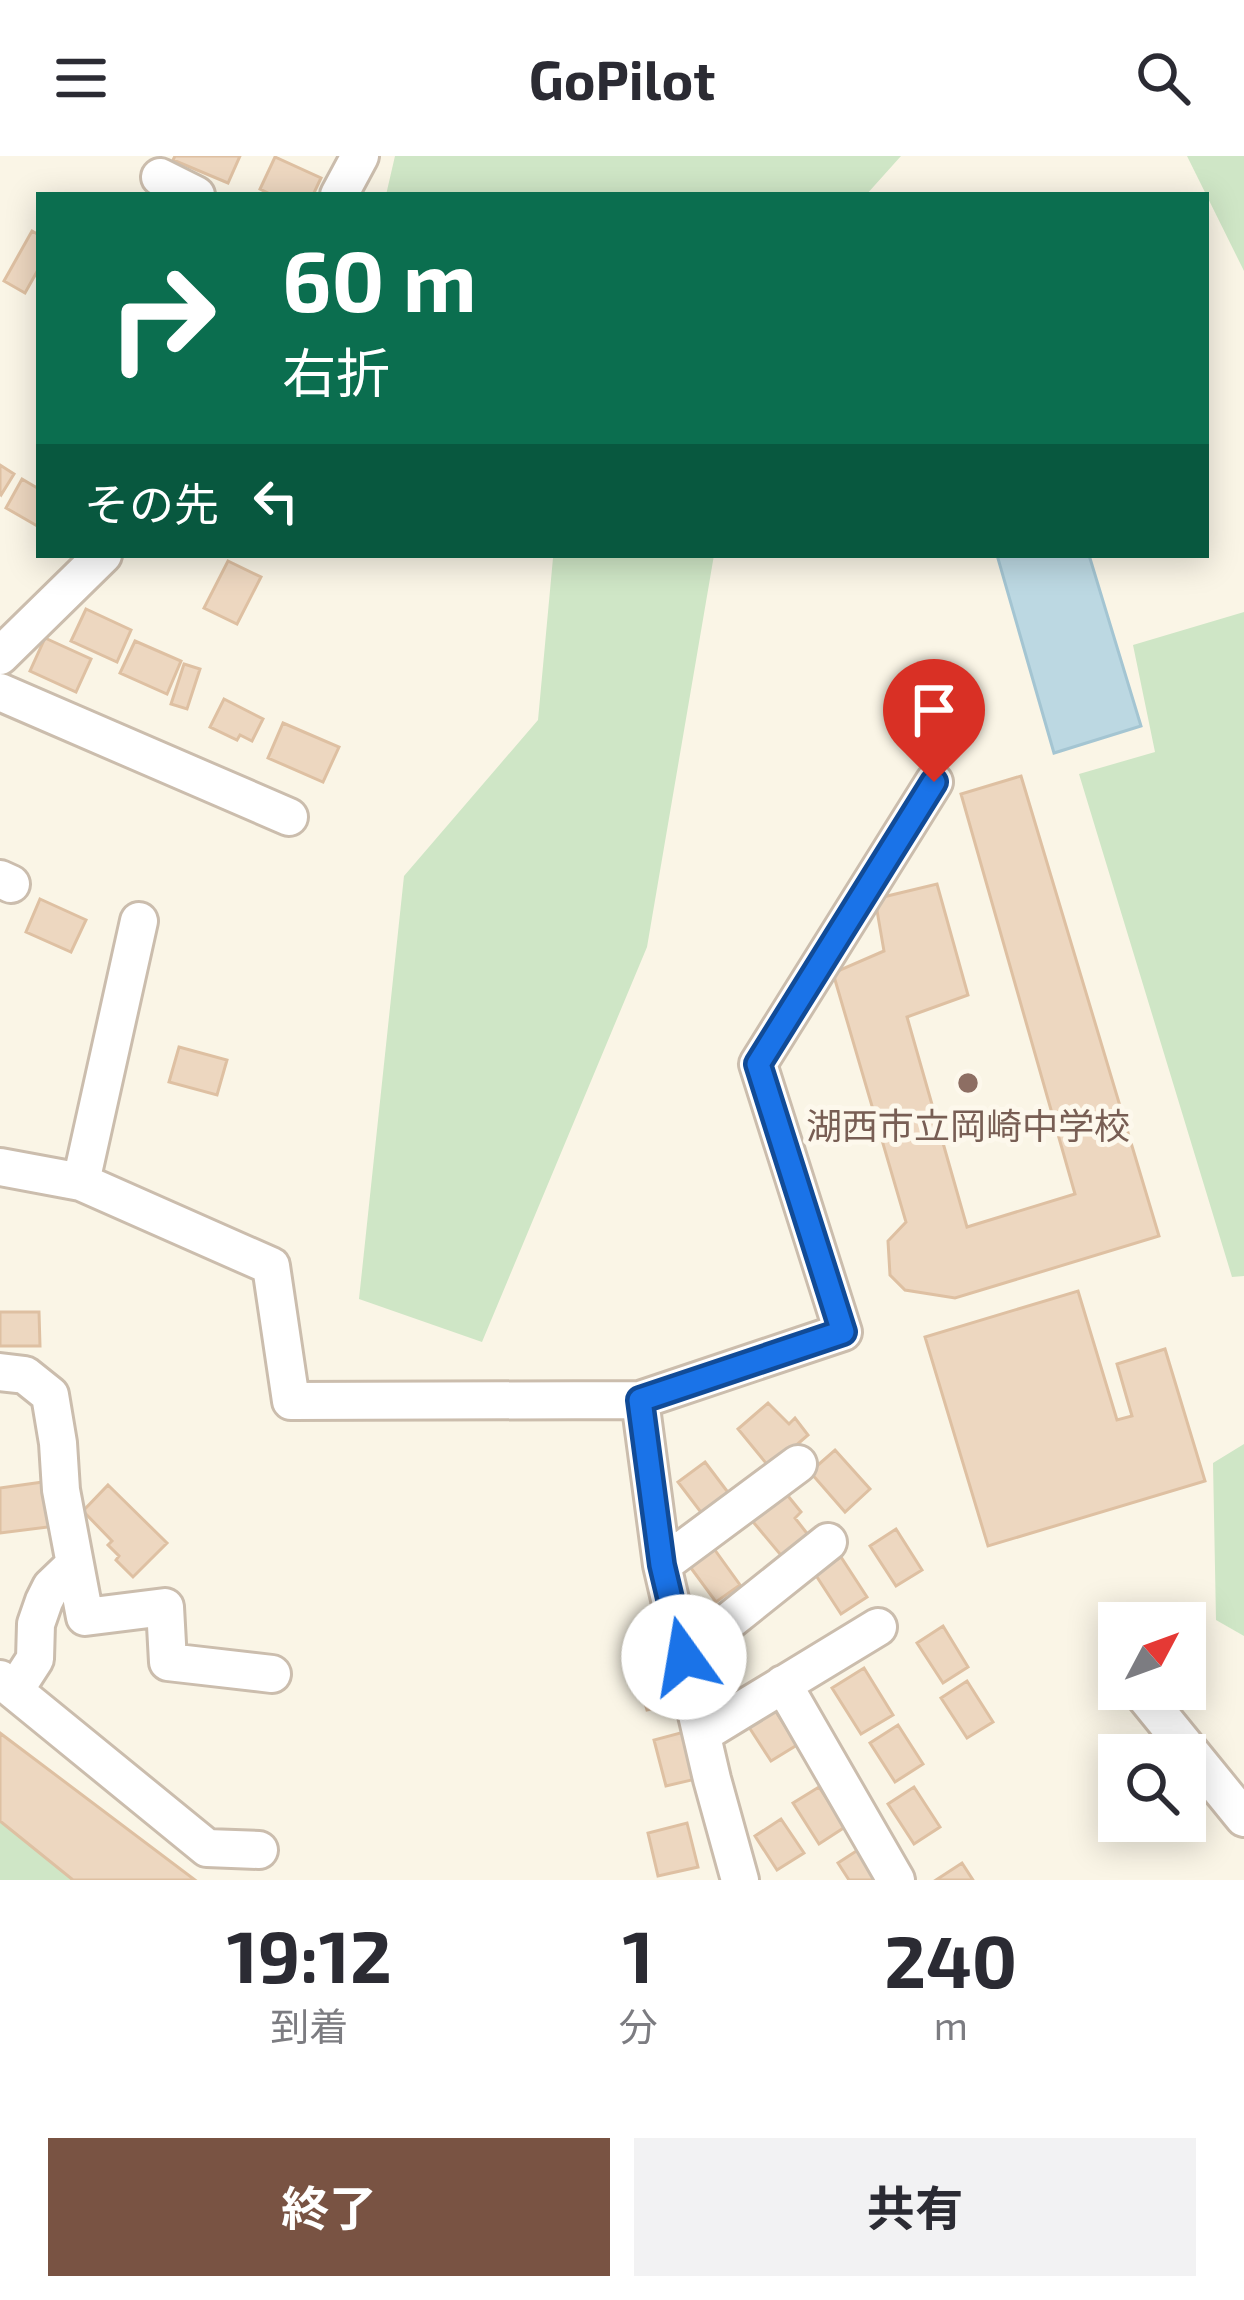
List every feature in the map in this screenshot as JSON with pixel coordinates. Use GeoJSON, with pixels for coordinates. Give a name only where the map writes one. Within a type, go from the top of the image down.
{"type":"FeatureCollection","features":[{"type":"Feature","properties":{"kind":"street"},"geometry":{"type":"LineString","coordinates":[[340,192],[353,158]]}},
{"type":"Feature","properties":{"kind":"street"},"geometry":{"type":"LineString","coordinates":[[160,177],[190,192]]}},
{"type":"Feature","properties":{"kind":"street"},"geometry":{"type":"LineString","coordinates":[[0,656],[100,558]]}},
{"type":"Feature","properties":{"kind":"street"},"geometry":{"type":"LineString","coordinates":[[0,692],[290,817]]}},
{"type":"Feature","properties":{"kind":"street"},"geometry":{"type":"LineString","coordinates":[[0,1167],[81,1182],[271,1266],[291,1401],[640,1400],[843,1332],[758,1064],[934,782]]}},
{"type":"Feature","properties":{"kind":"street"},"geometry":{"type":"LineString","coordinates":[[81,1182],[139,921]]}},
{"type":"Feature","properties":{"kind":"street"},"geometry":{"type":"LineString","coordinates":[[0,1372],[25,1375],[50,1395],[61,1490],[85,1617]]}},
{"type":"Feature","properties":{"kind":"street"},"geometry":{"type":"LineString","coordinates":[[640,1400],[662,1565],[740,1880]]}},
{"type":"Feature","properties":{"kind":"street"},"geometry":{"type":"LineString","coordinates":[[662,1565],[798,1464]]}},
{"type":"Feature","properties":{"kind":"street"},"geometry":{"type":"LineString","coordinates":[[684,1657],[828,1542]]}},
{"type":"Feature","properties":{"kind":"street"},"geometry":{"type":"LineString","coordinates":[[75,1564],[51,1587],[38,1617],[35,1659],[7,1684],[207,1848],[259,1850]]}},
{"type":"Feature","properties":{"kind":"street"},"geometry":{"type":"LineString","coordinates":[[38,1617],[85,1617],[165,1607],[168,1662],[272,1674]]}},
{"type":"Feature","properties":{"kind":"street"},"geometry":{"type":"LineString","coordinates":[[702,1734],[878,1627]]}},
{"type":"Feature","properties":{"kind":"street"},"geometry":{"type":"LineString","coordinates":[[784,1684],[896,1880]]}},
{"type":"Feature","properties":{"kind":"street"},"geometry":{"type":"LineString","coordinates":[[1156,1710],[1244,1819]]}},
{"type":"Feature","properties":{"kind":"green space"},"geometry":{"type":"Polygon","coordinates":[[[395,156],[901,156],[869,192],[387,192],[395,156]]]}},
{"type":"Feature","properties":{"kind":"green space"},"geometry":{"type":"Polygon","coordinates":[[[1187,156],[1244,156],[1244,271],[1209,192],[1187,156]]]}},
{"type":"Feature","properties":{"kind":"green space"},"geometry":{"type":"Polygon","coordinates":[[[553,558],[713,558],[647,947],[482,1342],[359,1299],[404,876],[538,720],[553,558]]]}},
{"type":"Feature","properties":{"kind":"green space"},"geometry":{"type":"Polygon","coordinates":[[[1244,612],[1244,1276],[1232,1277],[1079,774],[1155,752],[1133,645],[1244,612]]]}},
{"type":"Feature","properties":{"kind":"green space"},"geometry":{"type":"Polygon","coordinates":[[[1244,1444],[1244,1636],[1216,1620],[1213,1463],[1244,1444]]]}},
{"type":"Feature","properties":{"kind":"green space"},"geometry":{"type":"Polygon","coordinates":[[[0,1821],[73,1880],[0,1880],[0,1821]]]}},
{"type":"Feature","properties":{"kind":"water"},"geometry":{"type":"Polygon","coordinates":[[[998,558],[1090,558],[1141,726],[1054,753],[998,558]]]}},
{"type":"Feature","properties":{"kind":"building"},"geometry":{"type":"Polygon","coordinates":[[[175,156],[240,156],[228,183],[173,160],[175,156]]]}},
{"type":"Feature","properties":{"kind":"building"},"geometry":{"type":"Polygon","coordinates":[[[275,157],[321,178],[314,192],[260,189],[275,157]]]}},
{"type":"Feature","properties":{"kind":"building"},"geometry":{"type":"Polygon","coordinates":[[[32,231],[36,233],[36,273],[25,293],[4,281],[32,231]]]}},
{"type":"Feature","properties":{"kind":"building"},"geometry":{"type":"Polygon","coordinates":[[[0,465],[14,474],[1,495],[0,494],[0,465]]]}},
{"type":"Feature","properties":{"kind":"building"},"geometry":{"type":"Polygon","coordinates":[[[22,479],[36,487],[36,525],[6,508],[22,479]]]}},
{"type":"Feature","properties":{"kind":"building"},"geometry":{"type":"Polygon","coordinates":[[[228,561],[261,577],[237,624],[204,608],[228,561]]]}},
{"type":"Feature","properties":{"kind":"building"},"geometry":{"type":"Polygon","coordinates":[[[86,609],[131,630],[117,662],[71,641],[86,609]]]}},
{"type":"Feature","properties":{"kind":"building"},"geometry":{"type":"Polygon","coordinates":[[[45,638],[91,659],[76,692],[30,671],[45,638]]]}},
{"type":"Feature","properties":{"kind":"building"},"geometry":{"type":"Polygon","coordinates":[[[135,641],[181,661],[167,694],[120,673],[135,641]]]}},
{"type":"Feature","properties":{"kind":"building"},"geometry":{"type":"Polygon","coordinates":[[[184,664],[200,669],[187,709],[171,704],[184,664]]]}},
{"type":"Feature","properties":{"kind":"building"},"geometry":{"type":"Polygon","coordinates":[[[224,699],[263,719],[252,741],[240,735],[237,740],[210,727],[224,699]]]}},
{"type":"Feature","properties":{"kind":"building"},"geometry":{"type":"Polygon","coordinates":[[[283,723],[339,747],[323,782],[268,758],[283,723]]]}},
{"type":"Feature","properties":{"kind":"building"},"geometry":{"type":"Polygon","coordinates":[[[1021,776],[1159,1236],[955,1298],[905,1290],[890,1275],[888,1241],[906,1222],[833,973],[884,951],[875,899],[937,884],[968,995],[907,1017],[967,1227],[1075,1194],[961,794],[1021,776]]]}},
{"type":"Feature","properties":{"kind":"building"},"geometry":{"type":"Polygon","coordinates":[[[40,899],[86,920],[71,952],[26,932],[40,899]]]}},
{"type":"Feature","properties":{"kind":"building"},"geometry":{"type":"Polygon","coordinates":[[[179,1047],[227,1060],[217,1095],[169,1082],[179,1047]]]}},
{"type":"Feature","properties":{"kind":"building"},"geometry":{"type":"Polygon","coordinates":[[[1078,1291],[1117,1420],[1132,1416],[1117,1364],[1165,1349],[1205,1481],[988,1546],[925,1337],[1078,1291]]]}},
{"type":"Feature","properties":{"kind":"building"},"geometry":{"type":"Polygon","coordinates":[[[0,1312],[39,1312],[40,1346],[0,1346],[0,1312]]]}},
{"type":"Feature","properties":{"kind":"building"},"geometry":{"type":"Polygon","coordinates":[[[768,1403],[789,1424],[795,1418],[808,1435],[770,1468],[738,1429],[768,1403]]]}},
{"type":"Feature","properties":{"kind":"building"},"geometry":{"type":"Polygon","coordinates":[[[835,1450],[870,1489],[845,1512],[810,1472],[835,1450]]]}},
{"type":"Feature","properties":{"kind":"building"},"geometry":{"type":"Polygon","coordinates":[[[705,1462],[733,1499],[706,1519],[678,1482],[705,1462]]]}},
{"type":"Feature","properties":{"kind":"building"},"geometry":{"type":"Polygon","coordinates":[[[50,1481],[56,1526],[0,1533],[0,1488],[50,1481]]]}},
{"type":"Feature","properties":{"kind":"building"},"geometry":{"type":"Polygon","coordinates":[[[108,1485],[167,1543],[133,1577],[116,1560],[119,1556],[108,1545],[112,1541],[83,1511],[108,1485]]]}},
{"type":"Feature","properties":{"kind":"building"},"geometry":{"type":"Polygon","coordinates":[[[784,1491],[801,1512],[795,1518],[809,1536],[785,1560],[749,1517],[784,1491]]]}},
{"type":"Feature","properties":{"kind":"building"},"geometry":{"type":"Polygon","coordinates":[[[896,1529],[922,1570],[896,1586],[870,1546],[896,1529]]]}},
{"type":"Feature","properties":{"kind":"building"},"geometry":{"type":"Polygon","coordinates":[[[712,1546],[740,1585],[716,1602],[688,1564],[712,1546]]]}},
{"type":"Feature","properties":{"kind":"building"},"geometry":{"type":"Polygon","coordinates":[[[841,1557],[867,1597],[841,1614],[815,1574],[841,1557]]]}},
{"type":"Feature","properties":{"kind":"building"},"geometry":{"type":"Polygon","coordinates":[[[943,1626],[968,1667],[943,1683],[917,1643],[943,1626]]]}},
{"type":"Feature","properties":{"kind":"building"},"geometry":{"type":"Polygon","coordinates":[[[664,1656],[677,1703],[647,1710],[634,1664],[664,1656]]]}},
{"type":"Feature","properties":{"kind":"building"},"geometry":{"type":"Polygon","coordinates":[[[864,1668],[893,1715],[861,1734],[832,1688],[864,1668]]]}},
{"type":"Feature","properties":{"kind":"building"},"geometry":{"type":"Polygon","coordinates":[[[967,1681],[993,1722],[967,1738],[941,1698],[967,1681]]]}},
{"type":"Feature","properties":{"kind":"building"},"geometry":{"type":"Polygon","coordinates":[[[771,1704],[797,1745],[771,1761],[745,1721],[771,1704]]]}},
{"type":"Feature","properties":{"kind":"building"},"geometry":{"type":"Polygon","coordinates":[[[898,1725],[923,1764],[895,1782],[870,1743],[898,1725]]]}},
{"type":"Feature","properties":{"kind":"building"},"geometry":{"type":"Polygon","coordinates":[[[684,1732],[696,1779],[666,1786],[654,1740],[684,1732]]]}},
{"type":"Feature","properties":{"kind":"building"},"geometry":{"type":"Polygon","coordinates":[[[0,1733],[195,1880],[73,1880],[0,1821],[0,1733]]]}},
{"type":"Feature","properties":{"kind":"building"},"geometry":{"type":"Polygon","coordinates":[[[819,1787],[845,1827],[819,1844],[793,1803],[819,1787]]]}},
{"type":"Feature","properties":{"kind":"building"},"geometry":{"type":"Polygon","coordinates":[[[914,1787],[940,1827],[914,1844],[888,1804],[914,1787]]]}},
{"type":"Feature","properties":{"kind":"building"},"geometry":{"type":"Polygon","coordinates":[[[781,1819],[804,1853],[777,1870],[755,1836],[781,1819]]]}},
{"type":"Feature","properties":{"kind":"building"},"geometry":{"type":"Polygon","coordinates":[[[687,1823],[698,1867],[658,1876],[648,1833],[687,1823]]]}},
{"type":"Feature","properties":{"kind":"building"},"geometry":{"type":"Polygon","coordinates":[[[864,1846],[886,1880],[849,1880],[838,1863],[864,1846]]]}},
{"type":"Feature","properties":{"kind":"building"},"geometry":{"type":"Polygon","coordinates":[[[962,1863],[973,1880],[936,1880],[962,1863]]]}},
{"type":"Feature","properties":{"kind":"place","name":"湖西市立岡崎中学校"},"geometry":{"type":"Point","coordinates":[968,1083]}},
{"type":"Feature","properties":{"kind":"route"},"geometry":{"type":"LineString","coordinates":[[684,1657],[662,1565],[640,1400],[843,1332],[758,1064],[934,782]]}}]}
